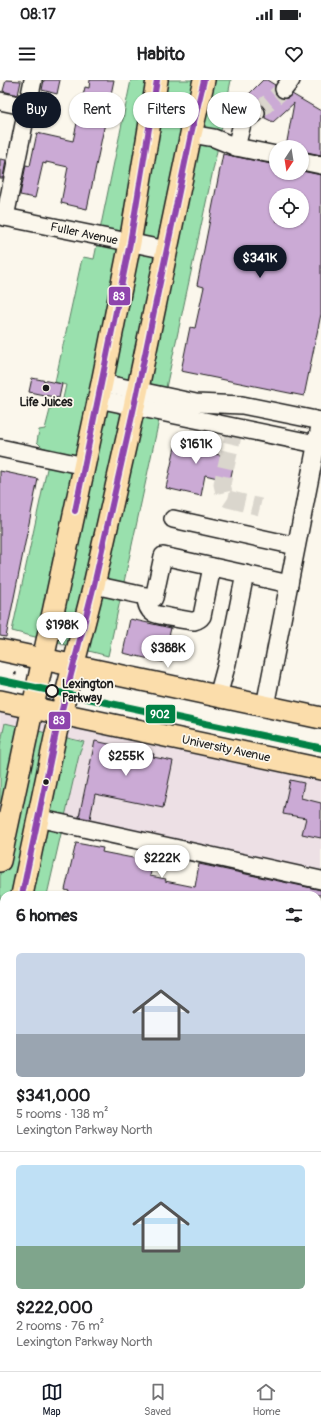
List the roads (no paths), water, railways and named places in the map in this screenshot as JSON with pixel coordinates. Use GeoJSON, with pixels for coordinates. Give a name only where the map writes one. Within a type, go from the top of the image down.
{"type":"FeatureCollection","features":[{"type":"Feature","properties":{"kind":"main road"},"geometry":{"type":"LineString","coordinates":[[0,861],[5,812],[43,659],[85,466],[130,243],[157,80]]}},
{"type":"Feature","properties":{"kind":"main road"},"geometry":{"type":"LineString","coordinates":[[23,891],[60,715],[94,585],[136,399],[204,80]]}},
{"type":"Feature","properties":{"kind":"main road"},"geometry":{"type":"LineString","coordinates":[[9,651],[73,666],[321,718]]}},
{"type":"Feature","properties":{"kind":"main road","name":"University Avenue"},"geometry":{"type":"LineString","coordinates":[[4,702],[321,769]]}},
{"type":"Feature","properties":{"kind":"street"},"geometry":{"type":"LineString","coordinates":[[31,92],[33,80]]}},
{"type":"Feature","properties":{"kind":"street"},"geometry":{"type":"LineString","coordinates":[[0,101],[12,103]]}},
{"type":"Feature","properties":{"kind":"street"},"geometry":{"type":"LineString","coordinates":[[2,217],[23,128]]}},
{"type":"Feature","properties":{"kind":"street"},"geometry":{"type":"LineString","coordinates":[[236,147],[241,128]]}},
{"type":"Feature","properties":{"kind":"street"},"geometry":{"type":"LineString","coordinates":[[192,134],[214,138],[236,147],[269,154]]}},
{"type":"Feature","properties":{"kind":"street"},"geometry":{"type":"LineString","coordinates":[[309,162],[321,165]]}},
{"type":"Feature","properties":{"kind":"street","name":"Fuller Avenue"},"geometry":{"type":"LineString","coordinates":[[2,217],[167,250]]}},
{"type":"Feature","properties":{"kind":"street"},"geometry":{"type":"LineString","coordinates":[[100,391],[318,445]]}},
{"type":"Feature","properties":{"kind":"street"},"geometry":{"type":"LineString","coordinates":[[136,399],[242,404],[321,421],[318,445],[296,546],[265,706]]}},
{"type":"Feature","properties":{"kind":"street"},"geometry":{"type":"LineString","coordinates":[[0,448],[85,466]]}},
{"type":"Feature","properties":{"kind":"street"},"geometry":{"type":"LineString","coordinates":[[173,519],[296,546]]}},
{"type":"Feature","properties":{"kind":"street"},"geometry":{"type":"LineString","coordinates":[[94,585],[154,598],[163,556],[289,584]]}},
{"type":"Feature","properties":{"kind":"street"},"geometry":{"type":"LineString","coordinates":[[146,596],[147,605],[153,613],[187,620],[198,620],[202,616],[212,567]]}},
{"type":"Feature","properties":{"kind":"street"},"geometry":{"type":"LineString","coordinates":[[218,696],[245,574]]}},
{"type":"Feature","properties":{"kind":"street"},"geometry":{"type":"LineString","coordinates":[[37,818],[321,880]]}},
{"type":"Feature","properties":{"kind":"tunnel"},"geometry":{"type":"LineString","coordinates":[[261,109],[284,89]]}},
{"type":"Feature","properties":{"kind":"tunnel"},"geometry":{"type":"LineString","coordinates":[[235,427],[222,484],[225,497],[260,507]]}},
{"type":"Feature","properties":{"kind":"place","name":"Life Juices"},"geometry":{"type":"Point","coordinates":[46,388]}},
{"type":"Feature","properties":{"kind":"place","name":"Lexington Parkway"},"geometry":{"type":"Point","coordinates":[52,691]}}]}
